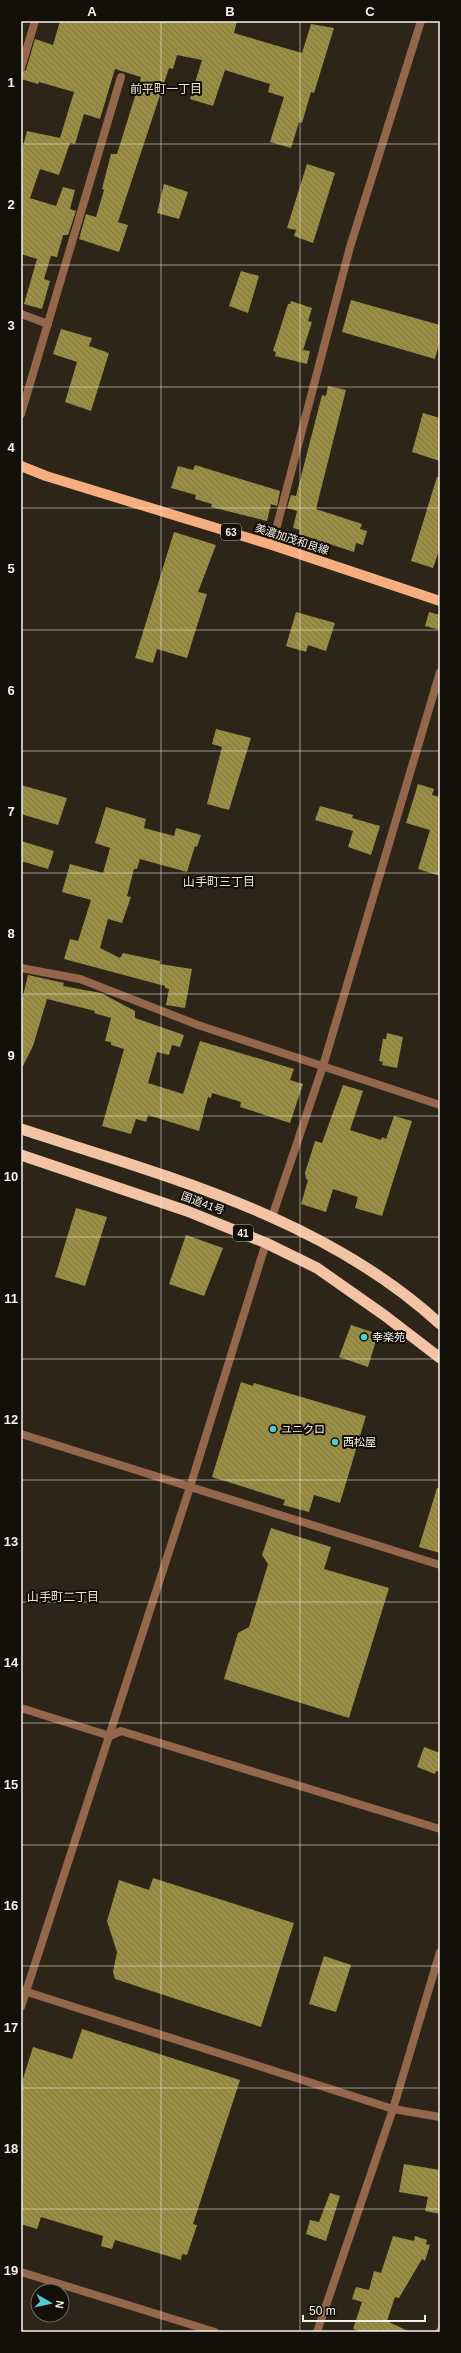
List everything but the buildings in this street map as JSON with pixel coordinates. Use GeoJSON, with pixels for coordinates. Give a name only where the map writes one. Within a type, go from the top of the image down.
{"type":"FeatureCollection","features":[{"type":"Feature","properties":{"kind":"highway","name":"国道41号"},"geometry":{"type":"LineString","coordinates":[[21,1129],[217,1194],[272,1217],[330,1247],[378,1276],[402,1292],[440,1324]]}},
{"type":"Feature","properties":{"kind":"highway","name":"国道41号"},"geometry":{"type":"LineString","coordinates":[[21,1155],[187,1211],[266,1243],[317,1268],[384,1315],[440,1358]]}},
{"type":"Feature","properties":{"kind":"main road","name":"美濃加茂和良線"},"geometry":{"type":"LineString","coordinates":[[21,466],[46,476],[272,545],[440,601]]}},
{"type":"Feature","properties":{"kind":"street"},"geometry":{"type":"LineString","coordinates":[[21,68],[35,21]]}},
{"type":"Feature","properties":{"kind":"street"},"geometry":{"type":"LineString","coordinates":[[272,545],[350,247],[421,21]]}},
{"type":"Feature","properties":{"kind":"street"},"geometry":{"type":"LineString","coordinates":[[21,414],[122,77]]}},
{"type":"Feature","properties":{"kind":"street"},"geometry":{"type":"LineString","coordinates":[[21,314],[48,324]]}},
{"type":"Feature","properties":{"kind":"street"},"geometry":{"type":"LineString","coordinates":[[272,1217],[323,1066],[440,672]]}},
{"type":"Feature","properties":{"kind":"street"},"geometry":{"type":"LineString","coordinates":[[21,968],[80,979],[198,1024],[440,1104]]}},
{"type":"Feature","properties":{"kind":"street"},"geometry":{"type":"LineString","coordinates":[[21,2007],[23,1991],[110,1736],[266,1243]]}},
{"type":"Feature","properties":{"kind":"street"},"geometry":{"type":"LineString","coordinates":[[21,1434],[440,1565]]}},
{"type":"Feature","properties":{"kind":"street"},"geometry":{"type":"LineString","coordinates":[[21,1708],[110,1736],[121,1731],[440,1829]]}},
{"type":"Feature","properties":{"kind":"street"},"geometry":{"type":"LineString","coordinates":[[317,2332],[393,2109],[440,1952]]}},
{"type":"Feature","properties":{"kind":"street"},"geometry":{"type":"LineString","coordinates":[[23,1991],[393,2109],[440,2117]]}},
{"type":"Feature","properties":{"kind":"street"},"geometry":{"type":"LineString","coordinates":[[21,2272],[215,2332]]}},
{"type":"Feature","properties":{"kind":"place","name":"幸楽苑"},"geometry":{"type":"Point","coordinates":[364,1337]}},
{"type":"Feature","properties":{"kind":"place","name":"ユニクロ"},"geometry":{"type":"Point","coordinates":[273,1429]}},
{"type":"Feature","properties":{"kind":"place","name":"西松屋"},"geometry":{"type":"Point","coordinates":[335,1442]}},
{"type":"Feature","properties":{"kind":"district","name":"前平町一丁目"},"geometry":{"type":"Point","coordinates":[166,89]}},
{"type":"Feature","properties":{"kind":"district","name":"山手町三丁目"},"geometry":{"type":"Point","coordinates":[219,882]}},
{"type":"Feature","properties":{"kind":"district","name":"山手町二丁目"},"geometry":{"type":"Point","coordinates":[63,1597]}}]}
